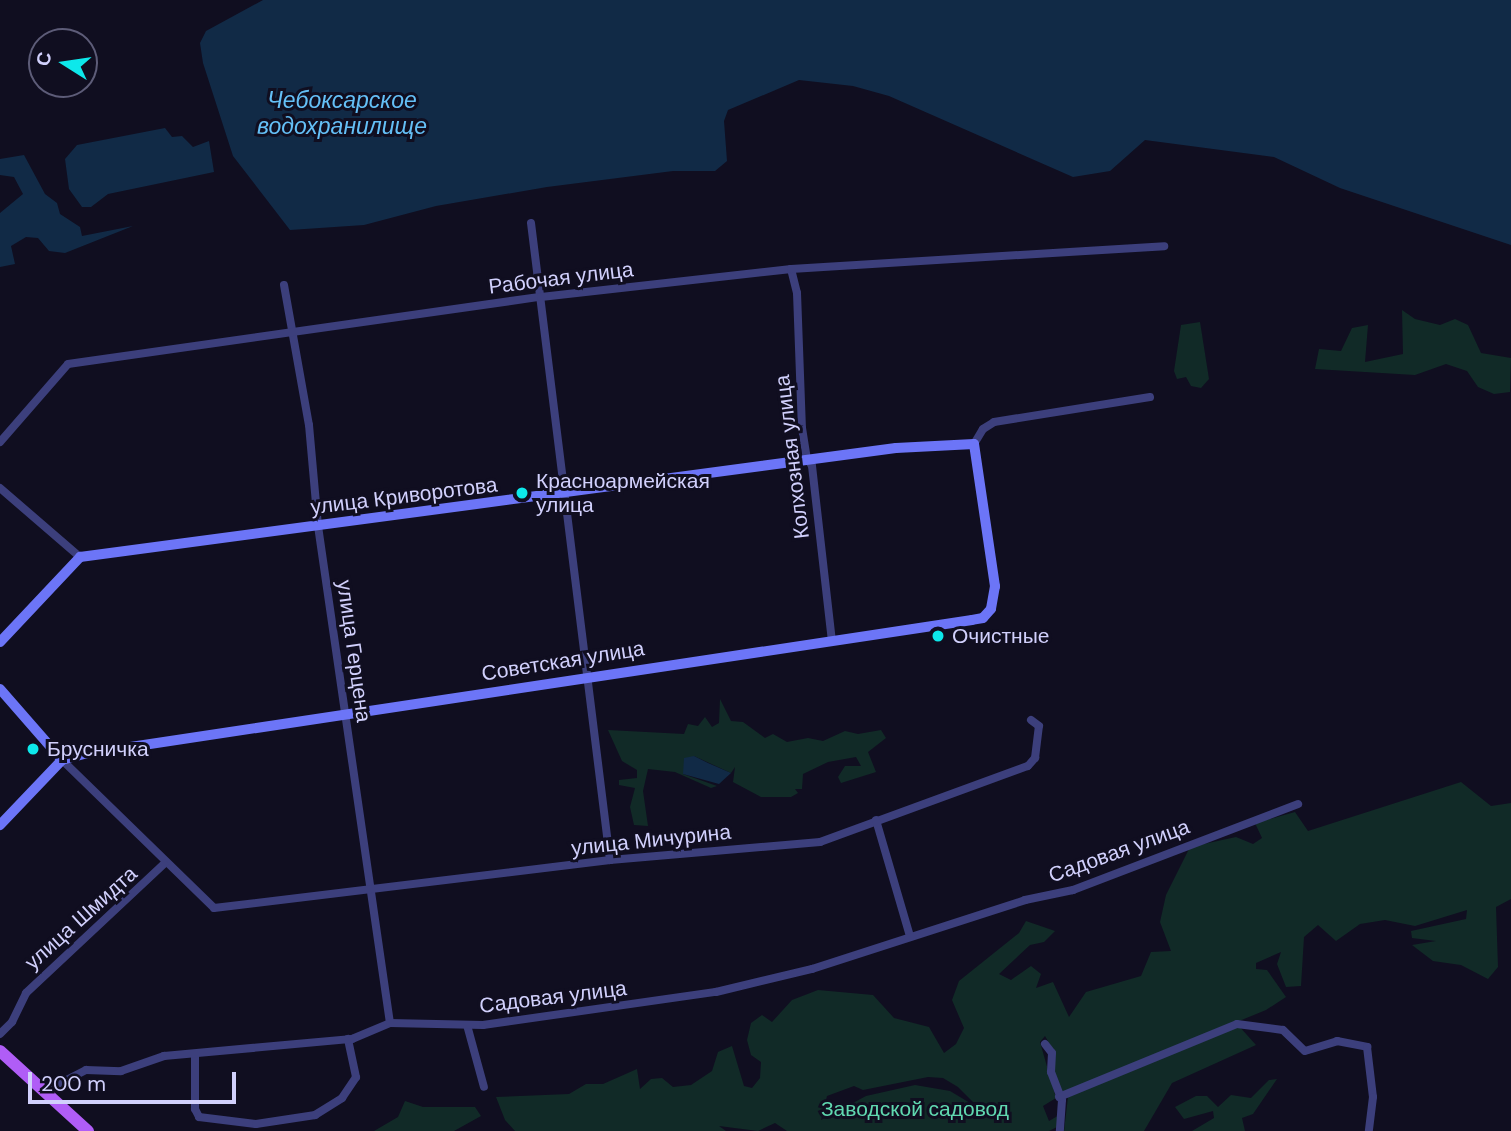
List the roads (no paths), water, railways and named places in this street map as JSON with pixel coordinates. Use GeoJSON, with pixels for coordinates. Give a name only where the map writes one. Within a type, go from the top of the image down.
{"type":"FeatureCollection","features":[{"type":"Feature","properties":{"kind":"main road"},"geometry":{"type":"LineString","coordinates":[[0,1051],[88,1131]]}},
{"type":"Feature","properties":{"kind":"street"},"geometry":{"type":"LineString","coordinates":[[531,223],[567,494],[610,860]]}},
{"type":"Feature","properties":{"kind":"street","name":"Рабочая улица"},"geometry":{"type":"LineString","coordinates":[[0,442],[68,364],[541,297],[791,269],[1164,246]]}},
{"type":"Feature","properties":{"kind":"street","name":"Колхозная улица"},"geometry":{"type":"LineString","coordinates":[[791,269],[797,293],[795,340],[807,458],[813,467],[832,641]]}},
{"type":"Feature","properties":{"kind":"street","name":"улица Герцена"},"geometry":{"type":"LineString","coordinates":[[284,285],[309,425],[318,526],[346,714],[368,891],[390,1023]]}},
{"type":"Feature","properties":{"kind":"street"},"geometry":{"type":"LineString","coordinates":[[974,444],[983,429],[995,422],[1150,397]]}},
{"type":"Feature","properties":{"kind":"street","name":"улица Криворотова"},"geometry":{"type":"LineString","coordinates":[[80,557],[567,494],[807,458],[974,444]]}},
{"type":"Feature","properties":{"kind":"street","name":"Советская улица"},"geometry":{"type":"LineString","coordinates":[[62,760],[108,749],[984,618],[991,609],[995,586],[974,444]]}},
{"type":"Feature","properties":{"kind":"street"},"geometry":{"type":"LineString","coordinates":[[0,488],[80,557],[0,642]]}},
{"type":"Feature","properties":{"kind":"street"},"geometry":{"type":"LineString","coordinates":[[0,689],[62,760],[164,863]]}},
{"type":"Feature","properties":{"kind":"street","name":"улица Мичурина"},"geometry":{"type":"LineString","coordinates":[[164,863],[214,908],[610,860],[820,842],[1028,766],[1035,758],[1039,726],[1031,720]]}},
{"type":"Feature","properties":{"kind":"street"},"geometry":{"type":"LineString","coordinates":[[0,825],[62,760]]}},
{"type":"Feature","properties":{"kind":"street","name":"Садовая улица"},"geometry":{"type":"LineString","coordinates":[[45,1091],[86,1070],[121,1071],[164,1056],[195,1056],[348,1039],[390,1023],[467,1025],[716,992],[812,969],[910,936],[1073,890],[1298,804]]}},
{"type":"Feature","properties":{"kind":"street"},"geometry":{"type":"LineString","coordinates":[[876,820],[910,936]]}},
{"type":"Feature","properties":{"kind":"street","name":"улица Шмидта"},"geometry":{"type":"LineString","coordinates":[[0,1034],[12,1022],[26,993],[164,863]]}},
{"type":"Feature","properties":{"kind":"street"},"geometry":{"type":"LineString","coordinates":[[1059,1097],[1237,1024],[1283,1030],[1305,1051],[1337,1041],[1367,1047],[1373,1097],[1370,1131]]}},
{"type":"Feature","properties":{"kind":"street"},"geometry":{"type":"LineString","coordinates":[[467,1025],[484,1087]]}},
{"type":"Feature","properties":{"kind":"street"},"geometry":{"type":"LineString","coordinates":[[195,1056],[195,1109],[207,1120],[256,1124],[315,1115],[342,1098],[356,1077],[348,1039]]}},
{"type":"Feature","properties":{"kind":"street"},"geometry":{"type":"LineString","coordinates":[[1045,1044],[1052,1053],[1051,1072],[1064,1114],[1060,1131]]}},
{"type":"Feature","properties":{"kind":"water","name":"Чебоксарское водохранилище"},"geometry":{"type":"Polygon","coordinates":[[[263,0],[1511,0],[1511,245],[1340,188],[1274,157],[1145,140],[1110,171],[1073,177],[889,96],[853,86],[799,80],[728,110],[724,121],[727,161],[715,171],[673,171],[547,187],[436,206],[364,225],[290,230],[233,156],[203,63],[200,43],[206,31],[263,0]]]}},
{"type":"Feature","properties":{"kind":"water"},"geometry":{"type":"Polygon","coordinates":[[[165,128],[172,137],[182,136],[193,147],[209,141],[214,172],[108,194],[91,207],[82,207],[69,189],[65,159],[77,145],[165,128]]]}},
{"type":"Feature","properties":{"kind":"water"},"geometry":{"type":"Polygon","coordinates":[[[24,155],[45,194],[57,203],[60,214],[80,227],[82,236],[133,226],[65,253],[49,251],[38,238],[26,237],[11,246],[15,264],[0,267],[0,213],[23,194],[14,177],[0,175],[0,159],[24,155]]]}},
{"type":"Feature","properties":{"kind":"water"},"geometry":{"type":"Polygon","coordinates":[[[694,756],[731,773],[719,784],[683,774],[684,758],[694,756]]]}},
{"type":"Feature","properties":{"kind":"place","name":"Красноармейская улица"},"geometry":{"type":"Point","coordinates":[522,493]}},
{"type":"Feature","properties":{"kind":"place","name":"Очистные"},"geometry":{"type":"Point","coordinates":[938,636]}},
{"type":"Feature","properties":{"kind":"place","name":"Брусничка"},"geometry":{"type":"Point","coordinates":[33,749]}},
{"type":"Feature","properties":{"kind":"park label","name":"Заводской садовод"},"geometry":{"type":"Point","coordinates":[915,1109]}}]}
